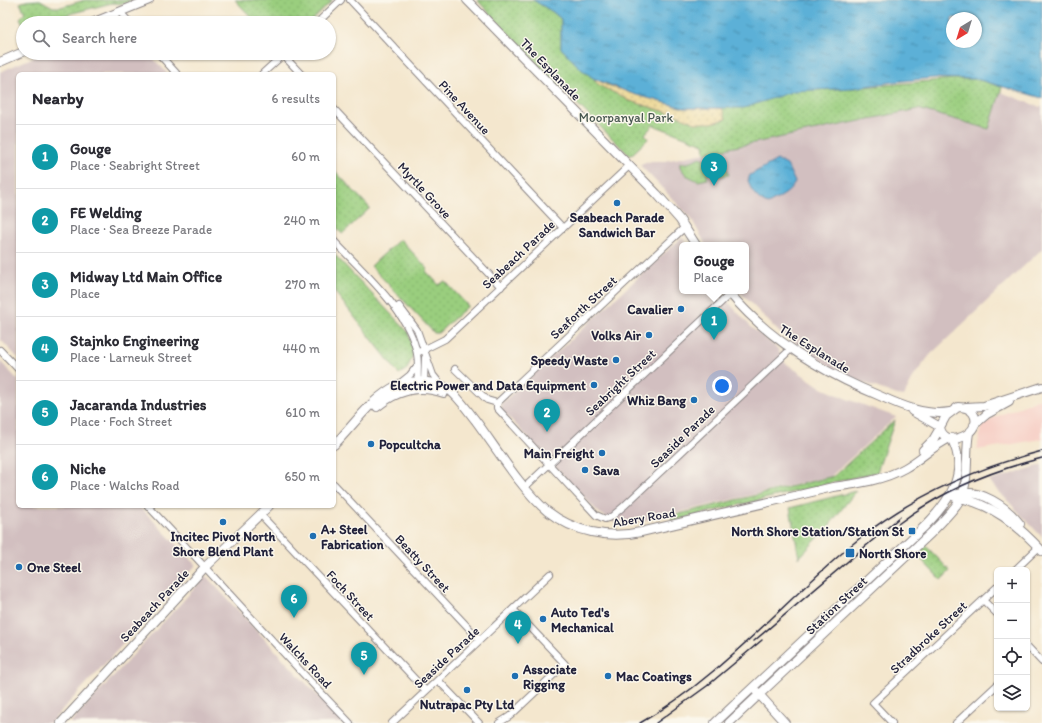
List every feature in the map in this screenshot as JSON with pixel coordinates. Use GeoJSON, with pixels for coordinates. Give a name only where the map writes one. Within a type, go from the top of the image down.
{"type":"FeatureCollection","features":[{"type":"Feature","properties":{"kind":"main road"},"geometry":{"type":"LineString","coordinates":[[110,16],[150,0]]}},
{"type":"Feature","properties":{"kind":"main road","name":"The Esplanade"},"geometry":{"type":"LineString","coordinates":[[467,0],[666,204],[685,227],[694,242]]}},
{"type":"Feature","properties":{"kind":"main road"},"geometry":{"type":"LineString","coordinates":[[0,62],[16,55]]}},
{"type":"Feature","properties":{"kind":"main road","name":"The Esplanade"},"geometry":{"type":"LineString","coordinates":[[731,294],[757,322],[791,349],[832,375],[903,406],[940,428]]}},
{"type":"Feature","properties":{"kind":"main road"},"geometry":{"type":"LineString","coordinates":[[336,443],[374,403],[390,390],[401,384],[421,384],[447,394],[463,405]]}},
{"type":"Feature","properties":{"kind":"main road"},"geometry":{"type":"LineString","coordinates":[[350,429],[395,394],[421,384]]}},
{"type":"Feature","properties":{"kind":"main road","name":"Abery Road"},"geometry":{"type":"LineString","coordinates":[[421,384],[442,386],[453,394],[542,507],[569,524],[594,533],[616,535],[649,530],[833,487],[888,471],[907,462],[927,446],[940,428]]}},
{"type":"Feature","properties":{"kind":"main road"},"geometry":{"type":"LineString","coordinates":[[1024,394],[987,414],[974,425],[969,433],[963,437],[950,438],[944,435],[940,428],[950,412],[958,407],[984,406],[1042,387]]}},
{"type":"Feature","properties":{"kind":"main road","name":"The Esplanade"},"geometry":{"type":"LineString","coordinates":[[903,406],[932,413],[950,412]]}},
{"type":"Feature","properties":{"kind":"main road"},"geometry":{"type":"LineString","coordinates":[[966,407],[974,415],[974,425]]}},
{"type":"Feature","properties":{"kind":"main road"},"geometry":{"type":"LineString","coordinates":[[962,495],[966,480],[969,433]]}},
{"type":"Feature","properties":{"kind":"main road","name":"Abery Road"},"geometry":{"type":"LineString","coordinates":[[833,487],[859,483],[895,473],[950,438]]}},
{"type":"Feature","properties":{"kind":"main road","name":"Station Street"},"geometry":{"type":"LineString","coordinates":[[715,723],[925,526],[951,496],[955,485],[958,458],[957,451],[950,438]]}},
{"type":"Feature","properties":{"kind":"main road"},"geometry":{"type":"LineString","coordinates":[[951,496],[972,493],[997,504],[1012,514],[1025,533],[1040,549]]}},
{"type":"Feature","properties":{"kind":"main road","name":"Station Street"},"geometry":{"type":"LineString","coordinates":[[729,723],[931,533],[962,495]]}},
{"type":"Feature","properties":{"kind":"main road","name":"Seabeach Parade"},"geometry":{"type":"LineString","coordinates":[[61,723],[206,566],[267,508]]}},
{"type":"Feature","properties":{"kind":"main road"},"geometry":{"type":"LineString","coordinates":[[753,688],[785,723]]}},
{"type":"Feature","properties":{"kind":"street"},"geometry":{"type":"LineString","coordinates":[[324,16],[341,0]]}},
{"type":"Feature","properties":{"kind":"street","name":"Pine Avenue"},"geometry":{"type":"LineString","coordinates":[[350,0],[563,228]]}},
{"type":"Feature","properties":{"kind":"street"},"geometry":{"type":"LineString","coordinates":[[120,12],[124,16]]}},
{"type":"Feature","properties":{"kind":"street"},"geometry":{"type":"LineString","coordinates":[[164,60],[175,72]]}},
{"type":"Feature","properties":{"kind":"street"},"geometry":{"type":"LineString","coordinates":[[264,72],[277,60]]}},
{"type":"Feature","properties":{"kind":"street"},"geometry":{"type":"LineString","coordinates":[[289,60],[299,72]]}},
{"type":"Feature","properties":{"kind":"street","name":"Myrtle Grove"},"geometry":{"type":"LineString","coordinates":[[336,111],[501,287]]}},
{"type":"Feature","properties":{"kind":"street","name":"Seabeach Parade"},"geometry":{"type":"LineString","coordinates":[[417,353],[445,339],[630,166]]}},
{"type":"Feature","properties":{"kind":"street","name":"Seaforth Street"},"geometry":{"type":"LineString","coordinates":[[497,404],[685,227]]}},
{"type":"Feature","properties":{"kind":"street"},"geometry":{"type":"LineString","coordinates":[[336,243],[411,320],[417,330],[433,375],[442,386]]}},
{"type":"Feature","properties":{"kind":"street"},"geometry":{"type":"LineString","coordinates":[[373,282],[406,322],[417,353],[421,384]]}},
{"type":"Feature","properties":{"kind":"street","name":"Seabright Street"},"geometry":{"type":"LineString","coordinates":[[525,487],[727,294]]}},
{"type":"Feature","properties":{"kind":"street","name":"Seaside Parade"},"geometry":{"type":"LineString","coordinates":[[549,464],[596,515],[604,519],[610,518],[791,349]]}},
{"type":"Feature","properties":{"kind":"street"},"geometry":{"type":"LineString","coordinates":[[0,350],[16,367]]}},
{"type":"Feature","properties":{"kind":"street"},"geometry":{"type":"LineString","coordinates":[[421,384],[425,350]]}},
{"type":"Feature","properties":{"kind":"street"},"geometry":{"type":"LineString","coordinates":[[390,390],[410,375],[418,362]]}},
{"type":"Feature","properties":{"kind":"street"},"geometry":{"type":"LineString","coordinates":[[455,368],[487,400],[497,404],[497,408],[549,464]]}},
{"type":"Feature","properties":{"kind":"street","name":"Beatty Street"},"geometry":{"type":"LineString","coordinates":[[336,486],[480,640]]}},
{"type":"Feature","properties":{"kind":"street","name":"Walchs Road"},"geometry":{"type":"LineString","coordinates":[[150,508],[206,566],[308,680],[350,723]]}},
{"type":"Feature","properties":{"kind":"street","name":"Foch Street"},"geometry":{"type":"LineString","coordinates":[[260,514],[426,691]]}},
{"type":"Feature","properties":{"kind":"street"},"geometry":{"type":"LineString","coordinates":[[1019,567],[1040,549]]}},
{"type":"Feature","properties":{"kind":"street","name":"Seaside Parade"},"geometry":{"type":"LineString","coordinates":[[392,723],[550,574]]}},
{"type":"Feature","properties":{"kind":"street","name":"Stradbroke Street"},"geometry":{"type":"LineString","coordinates":[[892,723],[873,703],[994,590]]}},
{"type":"Feature","properties":{"kind":"street"},"geometry":{"type":"LineString","coordinates":[[983,600],[994,611]]}},
{"type":"Feature","properties":{"kind":"street"},"geometry":{"type":"LineString","coordinates":[[499,723],[510,716],[565,664],[513,609]]}},
{"type":"Feature","properties":{"kind":"street"},"geometry":{"type":"LineString","coordinates":[[1030,650],[1042,662]]}},
{"type":"Feature","properties":{"kind":"street"},"geometry":{"type":"LineString","coordinates":[[438,680],[479,723]]}},
{"type":"Feature","properties":{"kind":"street"},"geometry":{"type":"LineString","coordinates":[[956,723],[994,688]]}},
{"type":"Feature","properties":{"kind":"shaded area"},"geometry":{"type":"Polygon","coordinates":[[[27,60],[155,60],[166,72],[16,72],[16,356],[0,339],[0,72],[27,60]]]}},
{"type":"Feature","properties":{"kind":"shaded area"},"geometry":{"type":"Polygon","coordinates":[[[998,91],[1040,107],[1042,105],[1042,249],[930,355],[914,376],[904,396],[897,395],[854,379],[828,365],[779,332],[742,294],[749,294],[749,242],[704,242],[691,218],[640,165],[652,161],[660,162],[918,109],[984,128],[995,113],[998,91]]]}},
{"type":"Feature","properties":{"kind":"shaded area"},"geometry":{"type":"Polygon","coordinates":[[[682,237],[685,242],[679,242],[679,294],[721,294],[752,328],[778,349],[784,362],[822,388],[896,417],[831,476],[638,522],[617,524],[598,512],[502,410],[501,404],[682,237]]]}},
{"type":"Feature","properties":{"kind":"shaded area"},"geometry":{"type":"Polygon","coordinates":[[[0,361],[16,378],[16,508],[141,508],[196,565],[50,723],[0,723],[0,361]]]}},
{"type":"Feature","properties":{"kind":"shaded area"},"geometry":{"type":"Polygon","coordinates":[[[1042,398],[1042,439],[977,450],[981,427],[993,418],[1042,398]]]}},
{"type":"Feature","properties":{"kind":"shaded area"},"geometry":{"type":"Polygon","coordinates":[[[1042,465],[1042,537],[989,481],[1042,465]]]}},
{"type":"Feature","properties":{"kind":"shaded area"},"geometry":{"type":"Polygon","coordinates":[[[206,576],[343,723],[70,723],[206,576]]]}},
{"type":"Feature","properties":{"kind":"green space"},"geometry":{"type":"Polygon","coordinates":[[[40,0],[53,7],[61,7],[85,0],[133,0],[123,4],[112,3],[62,16],[22,16],[25,13],[20,3],[40,0]]]}},
{"type":"Feature","properties":{"kind":"green space"},"geometry":{"type":"Polygon","coordinates":[[[235,0],[333,0],[316,16],[250,16],[235,0]]]}},
{"type":"Feature","properties":{"kind":"green space","name":"Moorpanyal Park"},"geometry":{"type":"Polygon","coordinates":[[[477,0],[533,0],[550,10],[561,19],[561,48],[581,69],[794,91],[853,88],[953,79],[976,79],[1002,87],[989,129],[918,109],[705,153],[704,144],[653,125],[645,134],[648,139],[630,156],[556,83],[477,0]]]}},
{"type":"Feature","properties":{"kind":"green space"},"geometry":{"type":"Polygon","coordinates":[[[721,153],[729,175],[715,177],[713,173],[707,174],[708,179],[698,181],[686,175],[680,167],[680,163],[688,163],[700,157],[706,160],[721,153]]]}},
{"type":"Feature","properties":{"kind":"green space"},"geometry":{"type":"Polygon","coordinates":[[[336,172],[370,208],[342,234],[336,227],[336,172]]]}},
{"type":"Feature","properties":{"kind":"green space"},"geometry":{"type":"Polygon","coordinates":[[[400,239],[428,269],[426,271],[439,285],[445,281],[468,306],[438,333],[434,333],[371,266],[400,239]]]}},
{"type":"Feature","properties":{"kind":"green space"},"geometry":{"type":"Polygon","coordinates":[[[336,256],[408,332],[414,352],[407,369],[399,374],[336,294],[336,256]]]}},
{"type":"Feature","properties":{"kind":"green space"},"geometry":{"type":"Polygon","coordinates":[[[895,420],[877,472],[672,521],[671,516],[834,476],[895,420]]]}},
{"type":"Feature","properties":{"kind":"green space"},"geometry":{"type":"Polygon","coordinates":[[[856,491],[828,527],[799,558],[790,508],[856,491]]]}},
{"type":"Feature","properties":{"kind":"green space"},"geometry":{"type":"Polygon","coordinates":[[[926,546],[950,571],[941,580],[917,555],[926,546]]]}},
{"type":"Feature","properties":{"kind":"sand"},"geometry":{"type":"Polygon","coordinates":[[[593,78],[607,85],[684,108],[722,108],[726,119],[712,123],[695,123],[679,116],[627,100],[599,85],[593,78]]]}},
{"type":"Feature","properties":{"kind":"water"},"geometry":{"type":"Polygon","coordinates":[[[533,0],[1042,0],[1042,98],[976,79],[934,78],[853,88],[794,91],[744,108],[684,108],[633,94],[593,78],[581,69],[561,48],[561,19],[553,12],[533,0]]]}},
{"type":"Feature","properties":{"kind":"water"},"geometry":{"type":"Polygon","coordinates":[[[777,160],[787,165],[795,182],[787,192],[780,197],[768,204],[764,203],[755,195],[748,180],[750,175],[777,160]]]}},
{"type":"Feature","properties":{"kind":"railway"},"geometry":{"type":"LineString","coordinates":[[640,723],[699,683],[833,561],[880,523],[924,496],[946,485],[994,466],[1042,451]]}},
{"type":"Feature","properties":{"kind":"railway"},"geometry":{"type":"LineString","coordinates":[[898,524],[948,492],[1003,469],[1042,458]]}},
{"type":"Feature","properties":{"kind":"railway"},"geometry":{"type":"LineString","coordinates":[[754,641],[900,517]]}},
{"type":"Feature","properties":{"kind":"railway"},"geometry":{"type":"LineString","coordinates":[[656,723],[707,686],[762,640]]}},
{"type":"Feature","properties":{"kind":"place","name":"Midway Ltd Main Office"},"geometry":{"type":"Point","coordinates":[714,186]}},
{"type":"Feature","properties":{"kind":"place","name":"Seabeach Parade Sandwich Bar"},"geometry":{"type":"Point","coordinates":[617,203]}},
{"type":"Feature","properties":{"kind":"place","name":"Cavalier"},"geometry":{"type":"Point","coordinates":[681,309]}},
{"type":"Feature","properties":{"kind":"place","name":"Volks Air"},"geometry":{"type":"Point","coordinates":[649,335]}},
{"type":"Feature","properties":{"kind":"place","name":"Gouge"},"geometry":{"type":"Point","coordinates":[714,340]}},
{"type":"Feature","properties":{"kind":"place","name":"Speedy Waste"},"geometry":{"type":"Point","coordinates":[616,360]}},
{"type":"Feature","properties":{"kind":"place","name":"Electric Power and Data Equipment"},"geometry":{"type":"Point","coordinates":[594,385]}},
{"type":"Feature","properties":{"kind":"place","name":"Whiz Bang"},"geometry":{"type":"Point","coordinates":[694,400]}},
{"type":"Feature","properties":{"kind":"place","name":"FE Welding"},"geometry":{"type":"Point","coordinates":[547,432]}},
{"type":"Feature","properties":{"kind":"place","name":"Popcultcha"},"geometry":{"type":"Point","coordinates":[371,444]}},
{"type":"Feature","properties":{"kind":"place","name":"Main Freight"},"geometry":{"type":"Point","coordinates":[602,453]}},
{"type":"Feature","properties":{"kind":"place","name":"Sava"},"geometry":{"type":"Point","coordinates":[585,470]}},
{"type":"Feature","properties":{"kind":"place","name":"Incitec Pivot North Shore Blend Plant"},"geometry":{"type":"Point","coordinates":[223,522]}},
{"type":"Feature","properties":{"kind":"place","name":"North Shore Station/Station St"},"geometry":{"type":"Point","coordinates":[912,531]}},
{"type":"Feature","properties":{"kind":"place","name":"A+ Steel Fabrication"},"geometry":{"type":"Point","coordinates":[313,536]}},
{"type":"Feature","properties":{"kind":"place","name":"North Shore"},"geometry":{"type":"Point","coordinates":[850,553]}},
{"type":"Feature","properties":{"kind":"place","name":"One Steel"},"geometry":{"type":"Point","coordinates":[19,567]}},
{"type":"Feature","properties":{"kind":"place","name":"Niche"},"geometry":{"type":"Point","coordinates":[294,618]}},
{"type":"Feature","properties":{"kind":"place","name":"Auto Ted's Mechanical"},"geometry":{"type":"Point","coordinates":[543,619]}},
{"type":"Feature","properties":{"kind":"place","name":"Stajnko Engineering"},"geometry":{"type":"Point","coordinates":[518,644]}},
{"type":"Feature","properties":{"kind":"place","name":"Jacaranda Industries"},"geometry":{"type":"Point","coordinates":[364,675]}},
{"type":"Feature","properties":{"kind":"place","name":"Associate Rigging"},"geometry":{"type":"Point","coordinates":[515,676]}},
{"type":"Feature","properties":{"kind":"place","name":"Mac Coatings"},"geometry":{"type":"Point","coordinates":[608,676]}},
{"type":"Feature","properties":{"kind":"place","name":"Nutrapac Pty Ltd"},"geometry":{"type":"Point","coordinates":[467,690]}}]}
